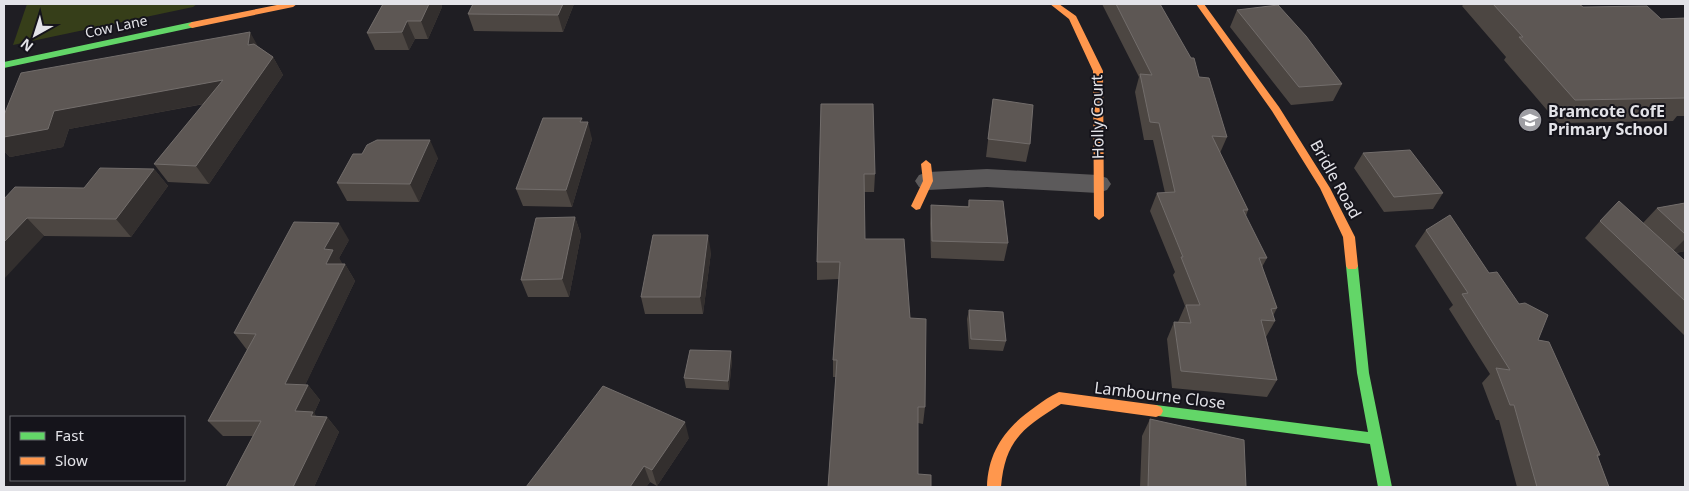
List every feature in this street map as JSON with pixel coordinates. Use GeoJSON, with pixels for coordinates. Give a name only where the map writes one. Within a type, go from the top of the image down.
{"type":"FeatureCollection","features":[{"type":"Feature","properties":{"kind":"street","name":"Cow Lane"},"geometry":{"type":"LineString","coordinates":[[4,65],[294,4]]}},
{"type":"Feature","properties":{"kind":"street","name":"Holly Court"},"geometry":{"type":"LineString","coordinates":[[1054,4],[1073,18],[1098,71],[1099,216]]}},
{"type":"Feature","properties":{"kind":"street","name":"Bridle Road"},"geometry":{"type":"LineString","coordinates":[[1200,4],[1276,109],[1325,188],[1349,236],[1363,373],[1374,438],[1385,487]]}},
{"type":"Feature","properties":{"kind":"street"},"geometry":{"type":"LineString","coordinates":[[916,206],[927,172],[987,178],[1098,184]]}},
{"type":"Feature","properties":{"kind":"street","name":"Lambourne Close"},"geometry":{"type":"LineString","coordinates":[[994,487],[994,465],[1009,437],[1025,419],[1059,398],[1374,438]]}},
{"type":"Feature","properties":{"kind":"green space"},"geometry":{"type":"Polygon","coordinates":[[[27,4],[197,4],[193,7],[13,45],[27,4]]]}},
{"type":"Feature","properties":{"kind":"building"},"geometry":{"type":"Polygon","coordinates":[[[383,4],[429,4],[421,21],[407,21],[402,32],[367,33],[383,4]]]}},
{"type":"Feature","properties":{"kind":"building"},"geometry":{"type":"Polygon","coordinates":[[[473,4],[563,4],[558,15],[468,14],[473,4]]]}},
{"type":"Feature","properties":{"kind":"building"},"geometry":{"type":"Polygon","coordinates":[[[1116,4],[1160,4],[1191,58],[1194,58],[1199,77],[1209,78],[1227,137],[1212,136],[1248,210],[1243,210],[1267,258],[1259,258],[1277,308],[1271,309],[1275,321],[1261,320],[1277,380],[1181,371],[1174,322],[1191,323],[1186,305],[1200,305],[1157,193],[1175,192],[1159,123],[1150,122],[1140,74],[1152,75],[1116,4]]]}},
{"type":"Feature","properties":{"kind":"building"},"geometry":{"type":"Polygon","coordinates":[[[1493,4],[1579,4],[1583,7],[1647,6],[1661,19],[1685,18],[1685,98],[1575,100],[1519,37],[1523,37],[1493,4]]]}},
{"type":"Feature","properties":{"kind":"building"},"geometry":{"type":"Polygon","coordinates":[[[1278,5],[1306,36],[1342,84],[1299,87],[1237,10],[1278,5]]]}},
{"type":"Feature","properties":{"kind":"building"},"geometry":{"type":"Polygon","coordinates":[[[250,32],[248,45],[254,44],[273,57],[196,166],[154,164],[223,80],[54,111],[48,129],[4,137],[4,115],[21,73],[250,32]]]}},
{"type":"Feature","properties":{"kind":"building"},"geometry":{"type":"Polygon","coordinates":[[[993,99],[1033,105],[1030,144],[988,139],[993,99]]]}},
{"type":"Feature","properties":{"kind":"building"},"geometry":{"type":"Polygon","coordinates":[[[821,104],[873,104],[875,174],[864,174],[865,239],[904,239],[910,318],[926,319],[925,407],[918,407],[918,474],[931,475],[931,487],[828,487],[837,360],[833,360],[840,262],[817,262],[821,104]]]}},
{"type":"Feature","properties":{"kind":"building"},"geometry":{"type":"Polygon","coordinates":[[[543,118],[582,118],[580,122],[588,122],[566,190],[516,189],[543,118]]]}},
{"type":"Feature","properties":{"kind":"building"},"geometry":{"type":"Polygon","coordinates":[[[377,140],[430,140],[410,184],[337,183],[353,154],[362,154],[367,145],[377,140]]]}},
{"type":"Feature","properties":{"kind":"building"},"geometry":{"type":"Polygon","coordinates":[[[1410,150],[1443,193],[1394,197],[1363,153],[1410,150]]]}},
{"type":"Feature","properties":{"kind":"building"},"geometry":{"type":"Polygon","coordinates":[[[100,168],[154,169],[116,219],[27,218],[4,242],[4,199],[15,187],[84,188],[100,168]]]}},
{"type":"Feature","properties":{"kind":"building"},"geometry":{"type":"Polygon","coordinates":[[[969,200],[1003,201],[1008,243],[932,241],[931,205],[969,207],[969,200]]]}},
{"type":"Feature","properties":{"kind":"building"},"geometry":{"type":"Polygon","coordinates":[[[1619,201],[1685,261],[1685,301],[1600,221],[1619,201]]]}},
{"type":"Feature","properties":{"kind":"building"},"geometry":{"type":"Polygon","coordinates":[[[1685,203],[1685,234],[1657,208],[1685,203]]]}},
{"type":"Feature","properties":{"kind":"building"},"geometry":{"type":"Polygon","coordinates":[[[1450,215],[1489,273],[1497,272],[1519,304],[1525,303],[1548,315],[1538,340],[1549,342],[1600,455],[1597,455],[1609,487],[1537,487],[1514,405],[1510,405],[1496,368],[1510,370],[1462,294],[1468,293],[1426,230],[1450,215]]]}},
{"type":"Feature","properties":{"kind":"building"},"geometry":{"type":"Polygon","coordinates":[[[575,217],[562,279],[521,280],[536,218],[575,217]]]}},
{"type":"Feature","properties":{"kind":"building"},"geometry":{"type":"Polygon","coordinates":[[[294,222],[339,223],[324,249],[333,250],[326,264],[345,264],[285,384],[308,385],[295,411],[313,412],[311,416],[327,417],[293,487],[226,487],[261,421],[208,421],[256,334],[234,333],[294,222]]]}},
{"type":"Feature","properties":{"kind":"building"},"geometry":{"type":"Polygon","coordinates":[[[653,235],[708,235],[700,297],[641,297],[653,235]]]}},
{"type":"Feature","properties":{"kind":"building"},"geometry":{"type":"Polygon","coordinates":[[[969,310],[1003,312],[1006,341],[971,339],[969,310]]]}},
{"type":"Feature","properties":{"kind":"building"},"geometry":{"type":"Polygon","coordinates":[[[690,350],[731,351],[728,381],[684,378],[690,350]]]}},
{"type":"Feature","properties":{"kind":"building"},"geometry":{"type":"Polygon","coordinates":[[[603,386],[685,422],[652,470],[644,466],[630,487],[526,487],[603,386]]]}},
{"type":"Feature","properties":{"kind":"building"},"geometry":{"type":"Polygon","coordinates":[[[1150,419],[1244,440],[1246,487],[1148,487],[1150,419]]]}},
{"type":"Feature","properties":{"kind":"traffic: fast"},"geometry":{"type":"LineString","coordinates":[[4,65],[192,25]]}},
{"type":"Feature","properties":{"kind":"traffic: fast"},"geometry":{"type":"LineString","coordinates":[[1352,266],[1363,373],[1385,487]]}},
{"type":"Feature","properties":{"kind":"traffic: fast"},"geometry":{"type":"LineString","coordinates":[[1156,411],[1374,439]]}},
{"type":"Feature","properties":{"kind":"traffic: slow"},"geometry":{"type":"LineString","coordinates":[[192,25],[293,4]]}},
{"type":"Feature","properties":{"kind":"traffic: slow"},"geometry":{"type":"LineString","coordinates":[[1054,4],[1073,18],[1098,71],[1099,216]]}},
{"type":"Feature","properties":{"kind":"traffic: slow"},"geometry":{"type":"LineString","coordinates":[[1200,4],[1276,109],[1325,188],[1349,237],[1352,266]]}},
{"type":"Feature","properties":{"kind":"traffic: slow"},"geometry":{"type":"LineString","coordinates":[[916,206],[928,181],[926,164]]}},
{"type":"Feature","properties":{"kind":"traffic: slow"},"geometry":{"type":"LineString","coordinates":[[994,487],[995,471],[1005,444],[1022,424],[1059,398],[1156,411]]}},
{"type":"Feature","properties":{"kind":"place","name":"Bramcote CofE Primary School"},"geometry":{"type":"Point","coordinates":[1530,120]}}]}
